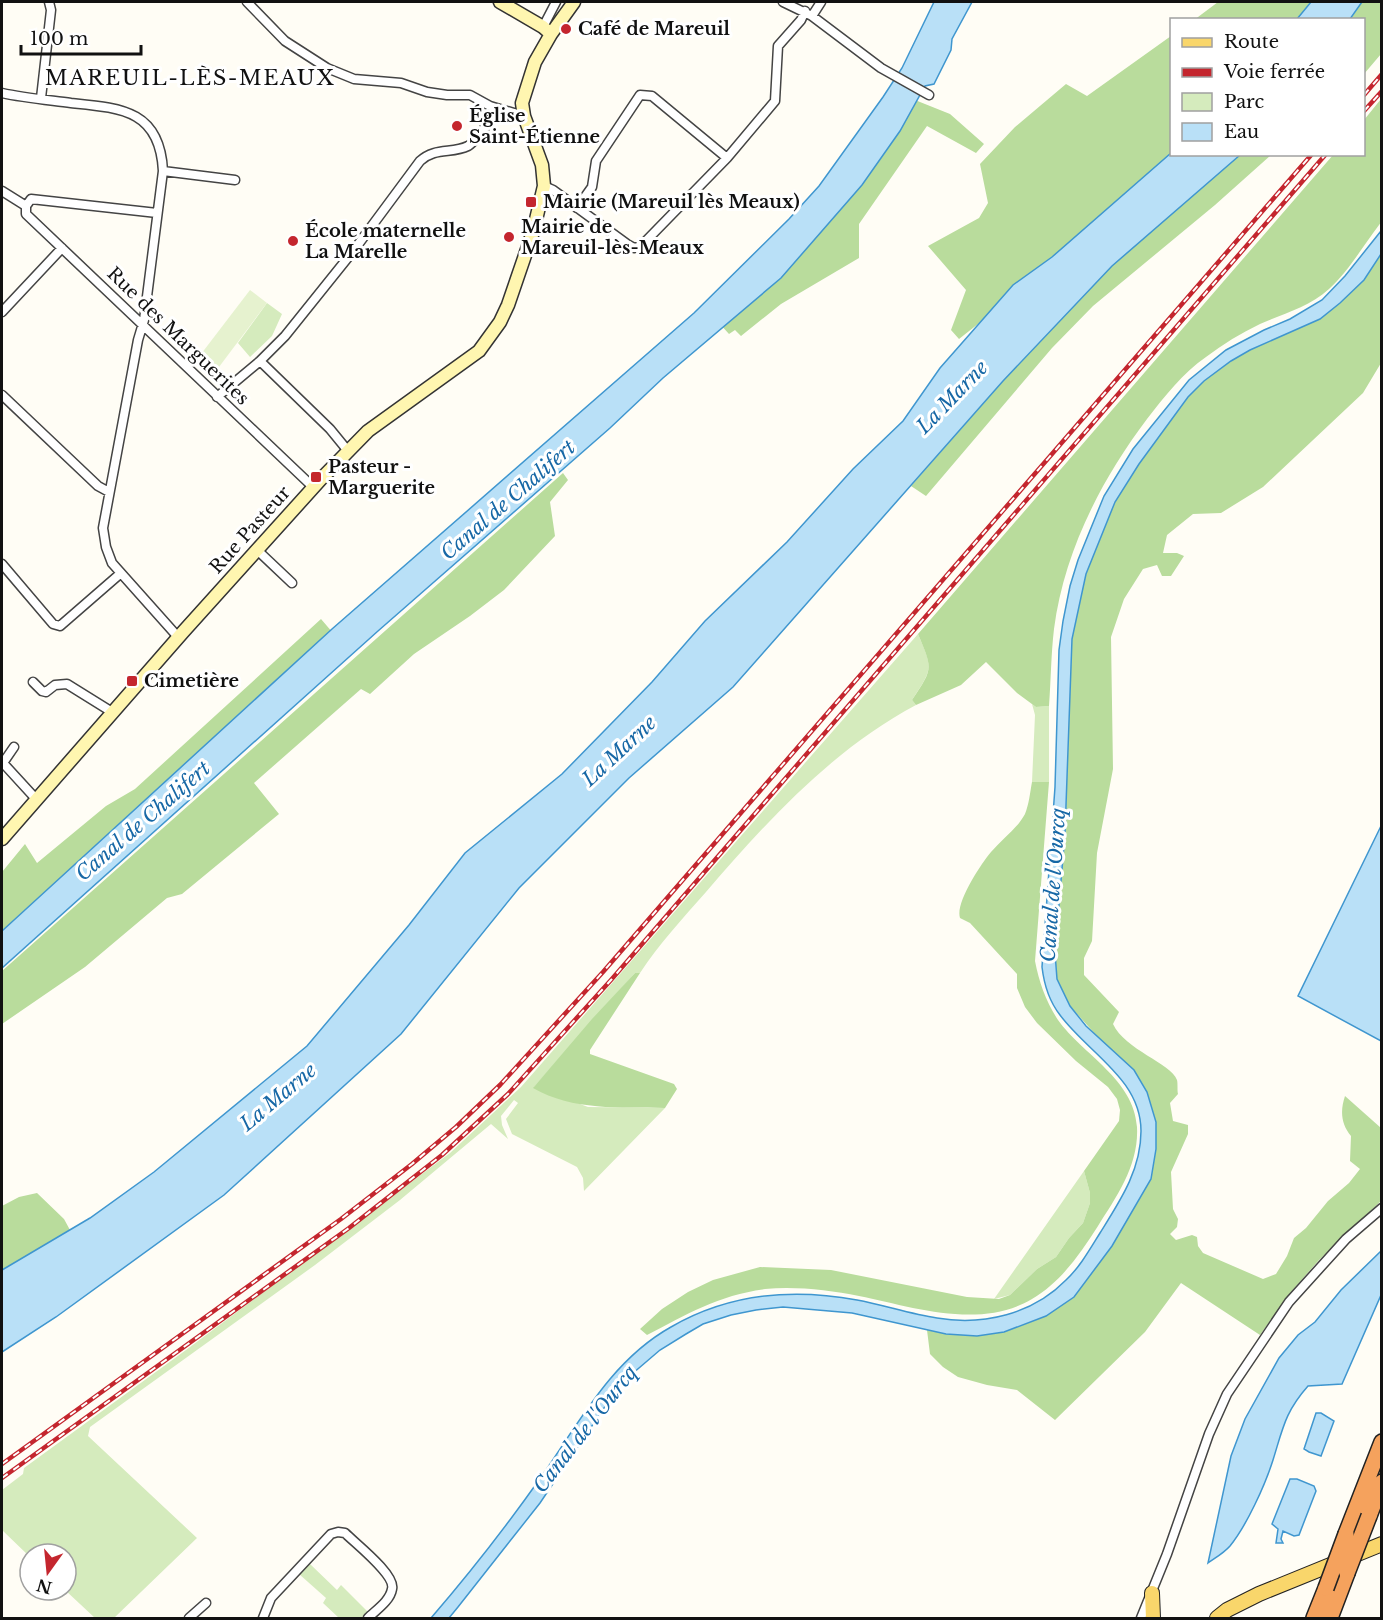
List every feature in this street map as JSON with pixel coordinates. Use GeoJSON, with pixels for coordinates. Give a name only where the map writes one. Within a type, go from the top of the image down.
{"type":"FeatureCollection","features":[{"type":"Feature","properties":{"kind":"highway"},"geometry":{"type":"LineString","coordinates":[[1314,1618],[1382,1442]]}},
{"type":"Feature","properties":{"kind":"highway"},"geometry":{"type":"LineString","coordinates":[[1330,1618],[1382,1482]]}},
{"type":"Feature","properties":{"kind":"main road"},"geometry":{"type":"LineString","coordinates":[[1217,1618],[1227,1610],[1259,1594],[1382,1544]]}},
{"type":"Feature","properties":{"kind":"main road"},"geometry":{"type":"LineString","coordinates":[[1152,1593],[1154,1618]]}},
{"type":"Feature","properties":{"kind":"street"},"geometry":{"type":"LineString","coordinates":[[41,98],[51,10],[48,2]]}},
{"type":"Feature","properties":{"kind":"street"},"geometry":{"type":"LineString","coordinates":[[247,2],[285,41],[327,68],[354,78],[401,83],[427,92],[470,95],[498,109],[524,116]]}},
{"type":"Feature","properties":{"kind":"street"},"geometry":{"type":"LineString","coordinates":[[500,2],[547,31]]}},
{"type":"Feature","properties":{"kind":"street"},"geometry":{"type":"LineString","coordinates":[[556,2],[522,103],[524,116],[542,165],[544,186],[553,190],[634,248],[641,246],[727,158],[775,101],[778,46],[821,2]]}},
{"type":"Feature","properties":{"kind":"street"},"geometry":{"type":"LineString","coordinates":[[547,31],[574,2]]}},
{"type":"Feature","properties":{"kind":"street"},"geometry":{"type":"LineString","coordinates":[[783,2],[809,14],[887,72],[928,95]]}},
{"type":"Feature","properties":{"kind":"street"},"geometry":{"type":"LineString","coordinates":[[2,93],[27,99],[41,98],[108,107],[134,114],[146,125],[157,141],[162,156],[163,171],[142,326],[103,528],[106,547],[112,563],[178,637]]}},
{"type":"Feature","properties":{"kind":"street"},"geometry":{"type":"LineString","coordinates":[[577,208],[592,187],[596,161],[640,94],[652,96],[727,158]]}},
{"type":"Feature","properties":{"kind":"street"},"geometry":{"type":"LineString","coordinates":[[217,397],[260,361],[297,322],[420,161],[427,154],[466,147],[473,142],[498,109]]}},
{"type":"Feature","properties":{"kind":"street"},"geometry":{"type":"LineString","coordinates":[[163,171],[235,180]]}},
{"type":"Feature","properties":{"kind":"street","name":"Rue Pasteur"},"geometry":{"type":"LineString","coordinates":[[2,839],[256,549],[348,451],[368,432],[479,351],[500,322],[508,305],[528,246],[544,186]]}},
{"type":"Feature","properties":{"kind":"street"},"geometry":{"type":"LineString","coordinates":[[2,191],[26,206],[31,199],[157,213]]}},
{"type":"Feature","properties":{"kind":"street","name":"Rue des Marguerites"},"geometry":{"type":"LineString","coordinates":[[26,206],[26,214],[313,487]]}},
{"type":"Feature","properties":{"kind":"street"},"geometry":{"type":"LineString","coordinates":[[2,312],[62,248]]}},
{"type":"Feature","properties":{"kind":"street"},"geometry":{"type":"LineString","coordinates":[[260,361],[330,429],[348,451]]}},
{"type":"Feature","properties":{"kind":"street"},"geometry":{"type":"LineString","coordinates":[[2,395],[98,486],[109,492]]}},
{"type":"Feature","properties":{"kind":"street"},"geometry":{"type":"LineString","coordinates":[[256,549],[292,583]]}},
{"type":"Feature","properties":{"kind":"street"},"geometry":{"type":"LineString","coordinates":[[2,564],[53,624],[60,626],[121,573]]}},
{"type":"Feature","properties":{"kind":"street"},"geometry":{"type":"LineString","coordinates":[[33,682],[46,692],[55,685],[67,684],[112,712]]}},
{"type":"Feature","properties":{"kind":"street"},"geometry":{"type":"LineString","coordinates":[[14,747],[2,763],[36,799]]}},
{"type":"Feature","properties":{"kind":"street"},"geometry":{"type":"LineString","coordinates":[[1141,1618],[1186,1503],[1209,1434],[1227,1394],[1289,1302],[1346,1239],[1382,1208]]}},
{"type":"Feature","properties":{"kind":"street"},"geometry":{"type":"LineString","coordinates":[[263,1618],[272,1598],[331,1534],[338,1532],[345,1533],[391,1577],[393,1588],[388,1598],[369,1618]]}},
{"type":"Feature","properties":{"kind":"street"},"geometry":{"type":"LineString","coordinates":[[189,1618],[206,1603]]}},
{"type":"Feature","properties":{"kind":"green space"},"geometry":{"type":"Polygon","coordinates":[[[1218,2],[1311,2],[1298,18],[1197,18],[1218,2]]]}},
{"type":"Feature","properties":{"kind":"green space"},"geometry":{"type":"Polygon","coordinates":[[[1362,2],[1381,2],[1381,54],[1365,73],[1365,18],[1351,18],[1362,2]]]}},
{"type":"Feature","properties":{"kind":"green space"},"geometry":{"type":"Polygon","coordinates":[[[1170,37],[1170,156],[1046,270],[959,339],[951,330],[966,290],[928,246],[979,218],[988,203],[980,164],[1015,127],[1066,84],[1087,96],[1170,37]]]}},
{"type":"Feature","properties":{"kind":"green space"},"geometry":{"type":"Polygon","coordinates":[[[1381,99],[1382,221],[1349,267],[1329,289],[1304,305],[1239,335],[1198,363],[1167,394],[1130,442],[1087,518],[1066,572],[1054,629],[1049,706],[1036,707],[1017,693],[986,662],[961,685],[916,705],[912,700],[927,675],[928,668],[918,634],[1332,156],[1365,156],[1365,119],[1381,99]]]}},
{"type":"Feature","properties":{"kind":"green space"},"geometry":{"type":"Polygon","coordinates":[[[915,100],[950,114],[984,144],[976,153],[927,126],[859,224],[859,258],[781,304],[741,336],[735,330],[729,334],[719,323],[915,100]]]}},
{"type":"Feature","properties":{"kind":"green space"},"geometry":{"type":"Polygon","coordinates":[[[1239,156],[1270,156],[1215,205],[1093,306],[1052,348],[926,496],[911,486],[1003,381],[1112,266],[1239,156]]]}},
{"type":"Feature","properties":{"kind":"green space"},"geometry":{"type":"Polygon","coordinates":[[[1381,254],[1381,363],[1363,393],[1263,487],[1221,513],[1193,514],[1167,535],[1163,553],[1177,553],[1184,556],[1171,576],[1162,576],[1157,565],[1143,569],[1124,599],[1111,637],[1113,769],[1097,853],[1092,941],[1084,958],[1084,975],[1119,1012],[1113,1024],[1119,1033],[1137,1049],[1166,1068],[1177,1080],[1178,1094],[1170,1103],[1173,1121],[1188,1125],[1188,1134],[1171,1172],[1173,1209],[1178,1219],[1177,1227],[1170,1234],[1176,1240],[1192,1235],[1197,1237],[1198,1246],[1203,1253],[1263,1279],[1276,1274],[1294,1238],[1360,1169],[1350,1161],[1351,1136],[1342,1117],[1345,1096],[1381,1128],[1381,1201],[1319,1260],[1291,1292],[1260,1335],[1181,1283],[1145,1332],[1055,1420],[1017,1390],[958,1377],[943,1367],[930,1354],[927,1330],[977,1336],[1004,1332],[1046,1316],[1074,1297],[1112,1246],[1156,1149],[1156,1122],[1147,1092],[1070,1006],[1057,979],[1055,953],[1065,833],[1072,639],[1086,574],[1115,502],[1139,464],[1188,397],[1204,381],[1231,361],[1364,280],[1381,254]]]}},
{"type":"Feature","properties":{"kind":"green space"},"geometry":{"type":"Polygon","coordinates":[[[250,290],[267,303],[216,371],[198,358],[250,290]]]}},
{"type":"Feature","properties":{"kind":"green space"},"geometry":{"type":"Polygon","coordinates":[[[267,303],[282,314],[272,336],[250,357],[238,343],[267,303]]]}},
{"type":"Feature","properties":{"kind":"green space"},"geometry":{"type":"Polygon","coordinates":[[[563,473],[568,480],[550,502],[555,536],[504,590],[414,654],[370,694],[361,689],[254,783],[279,814],[182,894],[167,898],[85,967],[2,1024],[2,971],[563,473]]]}},
{"type":"Feature","properties":{"kind":"green space"},"geometry":{"type":"Polygon","coordinates":[[[321,619],[333,633],[2,935],[2,872],[25,844],[37,863],[106,806],[135,789],[321,619]]]}},
{"type":"Feature","properties":{"kind":"green space"},"geometry":{"type":"Polygon","coordinates":[[[918,634],[928,668],[924,681],[912,700],[916,705],[857,743],[829,765],[777,813],[680,921],[640,973],[635,973],[534,1087],[588,1107],[665,1108],[584,1191],[583,1178],[577,1167],[512,1134],[506,1119],[518,1103],[514,1100],[501,1116],[508,1139],[491,1124],[400,1200],[315,1265],[90,1427],[88,1436],[197,1538],[114,1618],[95,1618],[78,1602],[78,1542],[18,1542],[18,1545],[2,1530],[2,1490],[23,1474],[24,1468],[450,1153],[521,1087],[918,634]]]}},
{"type":"Feature","properties":{"kind":"green space"},"geometry":{"type":"Polygon","coordinates":[[[1032,704],[1036,707],[1049,706],[1049,782],[1032,782],[1035,715],[1032,704]]]}},
{"type":"Feature","properties":{"kind":"green space"},"geometry":{"type":"Polygon","coordinates":[[[1032,782],[1049,782],[1035,961],[1041,984],[1050,1006],[1068,1033],[1106,1069],[1127,1095],[1134,1110],[1137,1127],[1137,1141],[1131,1167],[1112,1203],[1084,1247],[1061,1276],[1042,1292],[1012,1308],[991,1313],[969,1315],[946,1313],[836,1292],[776,1288],[748,1292],[718,1301],[647,1335],[640,1329],[662,1309],[688,1292],[713,1280],[760,1267],[831,1270],[967,1297],[999,1299],[1010,1295],[1037,1269],[1056,1257],[1083,1223],[1090,1203],[1090,1193],[1084,1171],[1119,1121],[1120,1110],[1117,1099],[1108,1087],[1076,1061],[1037,1023],[1025,1007],[1017,988],[1017,974],[970,923],[960,918],[959,911],[975,874],[1025,814],[1032,782]]]}},
{"type":"Feature","properties":{"kind":"green space"},"geometry":{"type":"Polygon","coordinates":[[[635,973],[640,973],[590,1050],[590,1054],[674,1084],[677,1089],[665,1108],[580,1104],[564,1101],[533,1088],[592,1019],[635,973]]]}},
{"type":"Feature","properties":{"kind":"green space"},"geometry":{"type":"Polygon","coordinates":[[[1084,1171],[1090,1193],[1090,1203],[1083,1223],[1056,1257],[1037,1269],[1010,1295],[994,1299],[1084,1171]]]}},
{"type":"Feature","properties":{"kind":"green space"},"geometry":{"type":"Polygon","coordinates":[[[37,1193],[64,1219],[70,1230],[2,1270],[2,1206],[19,1197],[37,1193]]]}},
{"type":"Feature","properties":{"kind":"green space"},"geometry":{"type":"Polygon","coordinates":[[[310,1564],[337,1590],[341,1585],[368,1612],[361,1618],[339,1618],[323,1603],[326,1598],[299,1574],[310,1564]]]}},
{"type":"Feature","properties":{"kind":"water","name":"Canal de Chalifert"},"geometry":{"type":"Polygon","coordinates":[[[934,2],[972,2],[952,39],[951,50],[934,84],[925,86],[900,131],[862,185],[781,278],[663,378],[610,428],[378,631],[2,968],[2,931],[332,629],[694,313],[789,219],[819,186],[883,97],[902,68],[934,2]]]}},
{"type":"Feature","properties":{"kind":"water"},"geometry":{"type":"Polygon","coordinates":[[[1311,2],[1362,2],[1351,18],[1298,18],[1311,2]]]}},
{"type":"Feature","properties":{"kind":"water","name":"La Marne"},"geometry":{"type":"Polygon","coordinates":[[[1170,154],[1170,156],[1239,156],[1112,266],[1003,381],[733,687],[629,778],[519,888],[401,1034],[224,1195],[56,1317],[2,1352],[2,1270],[90,1218],[154,1172],[307,1046],[409,925],[465,853],[562,774],[652,682],[705,621],[787,542],[853,469],[903,421],[940,368],[1013,285],[1052,257],[1170,154]]]}},
{"type":"Feature","properties":{"kind":"water","name":"Canal de l'Ourcq"},"geometry":{"type":"Polygon","coordinates":[[[1381,231],[1381,254],[1364,280],[1340,303],[1320,319],[1250,350],[1231,361],[1204,381],[1188,397],[1139,464],[1115,502],[1086,574],[1072,639],[1065,833],[1055,953],[1057,979],[1070,1006],[1086,1026],[1134,1070],[1147,1092],[1156,1122],[1156,1149],[1151,1179],[1112,1246],[1074,1297],[1046,1316],[1004,1332],[977,1336],[946,1334],[852,1313],[783,1307],[731,1315],[703,1324],[660,1350],[625,1380],[540,1503],[458,1607],[449,1618],[431,1618],[513,1516],[582,1416],[613,1376],[649,1341],[671,1327],[715,1307],[761,1297],[785,1295],[833,1296],[954,1320],[989,1318],[1023,1309],[1053,1292],[1084,1258],[1128,1185],[1137,1159],[1141,1131],[1139,1113],[1123,1081],[1056,1010],[1044,980],[1042,967],[1055,787],[1059,650],[1070,586],[1104,496],[1133,449],[1189,380],[1226,350],[1290,319],[1322,300],[1345,276],[1381,231]]]}},
{"type":"Feature","properties":{"kind":"water"},"geometry":{"type":"Polygon","coordinates":[[[1381,826],[1381,1041],[1298,996],[1381,826]]]}},
{"type":"Feature","properties":{"kind":"water"},"geometry":{"type":"Polygon","coordinates":[[[1381,1251],[1381,1295],[1342,1384],[1308,1386],[1300,1395],[1286,1421],[1270,1470],[1249,1516],[1230,1546],[1208,1563],[1231,1456],[1245,1419],[1279,1358],[1298,1335],[1315,1322],[1341,1290],[1381,1251]]]}},
{"type":"Feature","properties":{"kind":"water"},"geometry":{"type":"Polygon","coordinates":[[[1316,1413],[1321,1413],[1334,1421],[1321,1456],[1304,1449],[1316,1413]]]}},
{"type":"Feature","properties":{"kind":"water"},"geometry":{"type":"Polygon","coordinates":[[[1290,1479],[1297,1479],[1314,1486],[1316,1491],[1299,1535],[1294,1536],[1283,1531],[1281,1539],[1283,1543],[1276,1543],[1278,1529],[1272,1524],[1290,1479]]]}},
{"type":"Feature","properties":{"kind":"railway"},"geometry":{"type":"LineString","coordinates":[[1365,94],[1382,74]]}},
{"type":"Feature","properties":{"kind":"railway"},"geometry":{"type":"LineString","coordinates":[[1365,110],[1382,91]]}},
{"type":"Feature","properties":{"kind":"railway"},"geometry":{"type":"LineString","coordinates":[[2,1464],[341,1219],[456,1127],[500,1085],[603,972],[1310,156]]}},
{"type":"Feature","properties":{"kind":"railway"},"geometry":{"type":"LineString","coordinates":[[2,1478],[349,1228],[442,1155],[508,1094],[611,980],[1324,156]]}},
{"type":"Feature","properties":{"kind":"place","name":"Café de Mareuil"},"geometry":{"type":"Point","coordinates":[566,29]}},
{"type":"Feature","properties":{"kind":"place","name":"Église Saint-Étienne"},"geometry":{"type":"Point","coordinates":[457,126]}},
{"type":"Feature","properties":{"kind":"place","name":"Mairie (Mareuil lès Meaux)"},"geometry":{"type":"Point","coordinates":[531,202]}},
{"type":"Feature","properties":{"kind":"place","name":"Mairie de Mareuil-lès-Meaux"},"geometry":{"type":"Point","coordinates":[509,237]}},
{"type":"Feature","properties":{"kind":"place","name":"École maternelle La Marelle"},"geometry":{"type":"Point","coordinates":[293,241]}},
{"type":"Feature","properties":{"kind":"place","name":"Pasteur - Marguerite"},"geometry":{"type":"Point","coordinates":[316,477]}},
{"type":"Feature","properties":{"kind":"place","name":"Cimetière"},"geometry":{"type":"Point","coordinates":[132,681]}},
{"type":"Feature","properties":{"kind":"district","name":"MAREUIL-LÈS-MEAUX"},"geometry":{"type":"Point","coordinates":[190,78]}}]}
